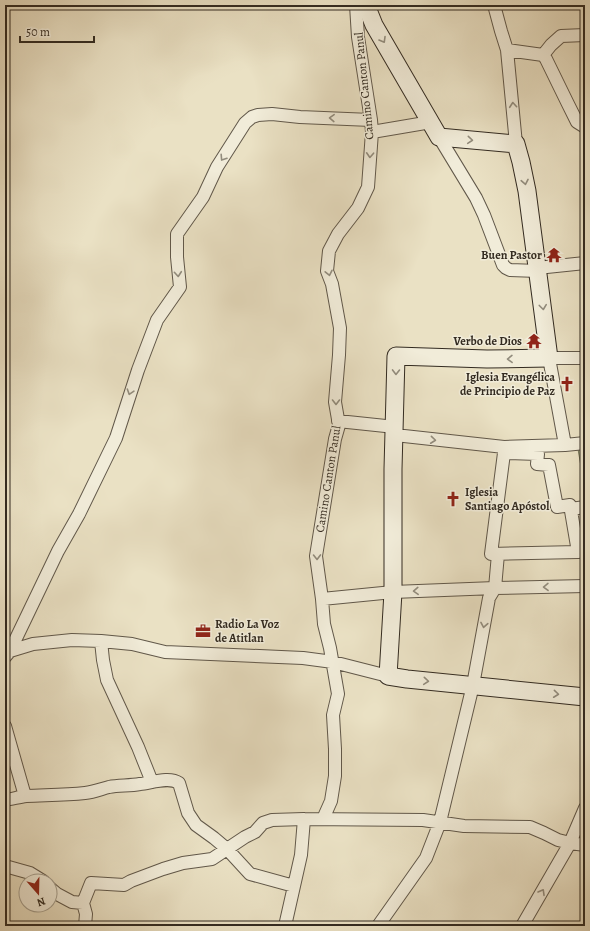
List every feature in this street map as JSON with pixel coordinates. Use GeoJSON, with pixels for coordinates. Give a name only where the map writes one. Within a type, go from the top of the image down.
{"type":"FeatureCollection","features":[{"type":"Feature","properties":{"kind":"main road"},"geometry":{"type":"LineString","coordinates":[[366,5],[374,25],[439,137],[516,144],[527,191],[549,358],[487,359],[396,356],[393,476],[393,592],[388,676],[585,697]]}},
{"type":"Feature","properties":{"kind":"street","name":"Camino Canton Panul"},"geometry":{"type":"LineString","coordinates":[[323,819],[331,800],[335,776],[333,715],[338,694],[333,662],[324,624],[316,556],[335,440],[339,426],[335,402],[340,328],[332,284],[327,271],[329,251],[338,234],[358,208],[368,187],[372,132],[358,37],[356,5]]}},
{"type":"Feature","properties":{"kind":"street"},"geometry":{"type":"LineString","coordinates":[[494,5],[507,50],[516,144]]}},
{"type":"Feature","properties":{"kind":"street"},"geometry":{"type":"LineString","coordinates":[[542,55],[561,36],[585,35]]}},
{"type":"Feature","properties":{"kind":"street"},"geometry":{"type":"LineString","coordinates":[[507,50],[542,55],[546,59],[577,122],[585,127]]}},
{"type":"Feature","properties":{"kind":"street"},"geometry":{"type":"LineString","coordinates":[[8,654],[58,551],[79,514],[116,438],[138,370],[157,320],[180,287],[177,257],[177,234],[203,197],[218,167],[245,124],[252,117],[272,114],[300,117],[371,120]]}},
{"type":"Feature","properties":{"kind":"street"},"geometry":{"type":"LineString","coordinates":[[372,132],[431,122]]}},
{"type":"Feature","properties":{"kind":"street"},"geometry":{"type":"LineString","coordinates":[[439,137],[476,198],[503,265],[506,268],[510,270],[538,270],[585,263]]}},
{"type":"Feature","properties":{"kind":"street"},"geometry":{"type":"LineString","coordinates":[[565,445],[549,358],[585,358]]}},
{"type":"Feature","properties":{"kind":"street"},"geometry":{"type":"LineString","coordinates":[[338,421],[504,447],[585,443]]}},
{"type":"Feature","properties":{"kind":"street"},"geometry":{"type":"LineString","coordinates":[[504,453],[538,454],[537,464],[549,465],[557,507],[570,505],[571,509],[578,552],[491,554],[504,453]]}},
{"type":"Feature","properties":{"kind":"street"},"geometry":{"type":"LineString","coordinates":[[571,509],[585,507]]}},
{"type":"Feature","properties":{"kind":"street"},"geometry":{"type":"LineString","coordinates":[[378,926],[426,858],[440,822],[473,685],[489,598],[495,588],[498,554]]}},
{"type":"Feature","properties":{"kind":"street"},"geometry":{"type":"LineString","coordinates":[[322,599],[393,592],[585,586]]}},
{"type":"Feature","properties":{"kind":"street"},"geometry":{"type":"LineString","coordinates":[[8,654],[33,644],[72,640],[102,641],[132,644],[165,652],[296,657],[333,662],[388,676]]}},
{"type":"Feature","properties":{"kind":"street"},"geometry":{"type":"LineString","coordinates":[[102,641],[107,680],[138,747],[152,782]]}},
{"type":"Feature","properties":{"kind":"street"},"geometry":{"type":"LineString","coordinates":[[5,726],[25,796]]}},
{"type":"Feature","properties":{"kind":"street"},"geometry":{"type":"LineString","coordinates":[[5,800],[25,796],[53,796],[96,792],[108,787],[174,780],[179,783],[188,813],[196,825],[227,849],[250,874],[294,886]]}},
{"type":"Feature","properties":{"kind":"street"},"geometry":{"type":"LineString","coordinates":[[522,926],[570,843],[585,808]]}},
{"type":"Feature","properties":{"kind":"street"},"geometry":{"type":"LineString","coordinates":[[285,926],[301,855],[304,819]]}},
{"type":"Feature","properties":{"kind":"street"},"geometry":{"type":"LineString","coordinates":[[85,926],[86,914],[83,903],[91,883],[124,885],[131,881],[183,863],[212,859],[255,832],[262,823],[272,820],[423,820],[464,826],[530,827],[558,840],[585,845]]}},
{"type":"Feature","properties":{"kind":"street"},"geometry":{"type":"LineString","coordinates":[[5,866],[30,873]]}},
{"type":"Feature","properties":{"kind":"street"},"geometry":{"type":"LineString","coordinates":[[58,895],[72,902],[83,903]]}},
{"type":"Feature","properties":{"kind":"green space"},"geometry":{"type":"Polygon","coordinates":[[[585,448],[585,490],[578,449],[585,448]]]}},
{"type":"Feature","properties":{"kind":"place","name":"Buen Pastor"},"geometry":{"type":"Point","coordinates":[554,255]}},
{"type":"Feature","properties":{"kind":"place","name":"Verbo de Dios"},"geometry":{"type":"Point","coordinates":[534,341]}},
{"type":"Feature","properties":{"kind":"place","name":"Iglesia Evangélica de Principio de Paz"},"geometry":{"type":"Point","coordinates":[567,384]}},
{"type":"Feature","properties":{"kind":"place","name":"Iglesia Santiago Apóstol"},"geometry":{"type":"Point","coordinates":[453,499]}},
{"type":"Feature","properties":{"kind":"place","name":"Radio La Voz de Atitlan"},"geometry":{"type":"Point","coordinates":[203,631]}}]}
